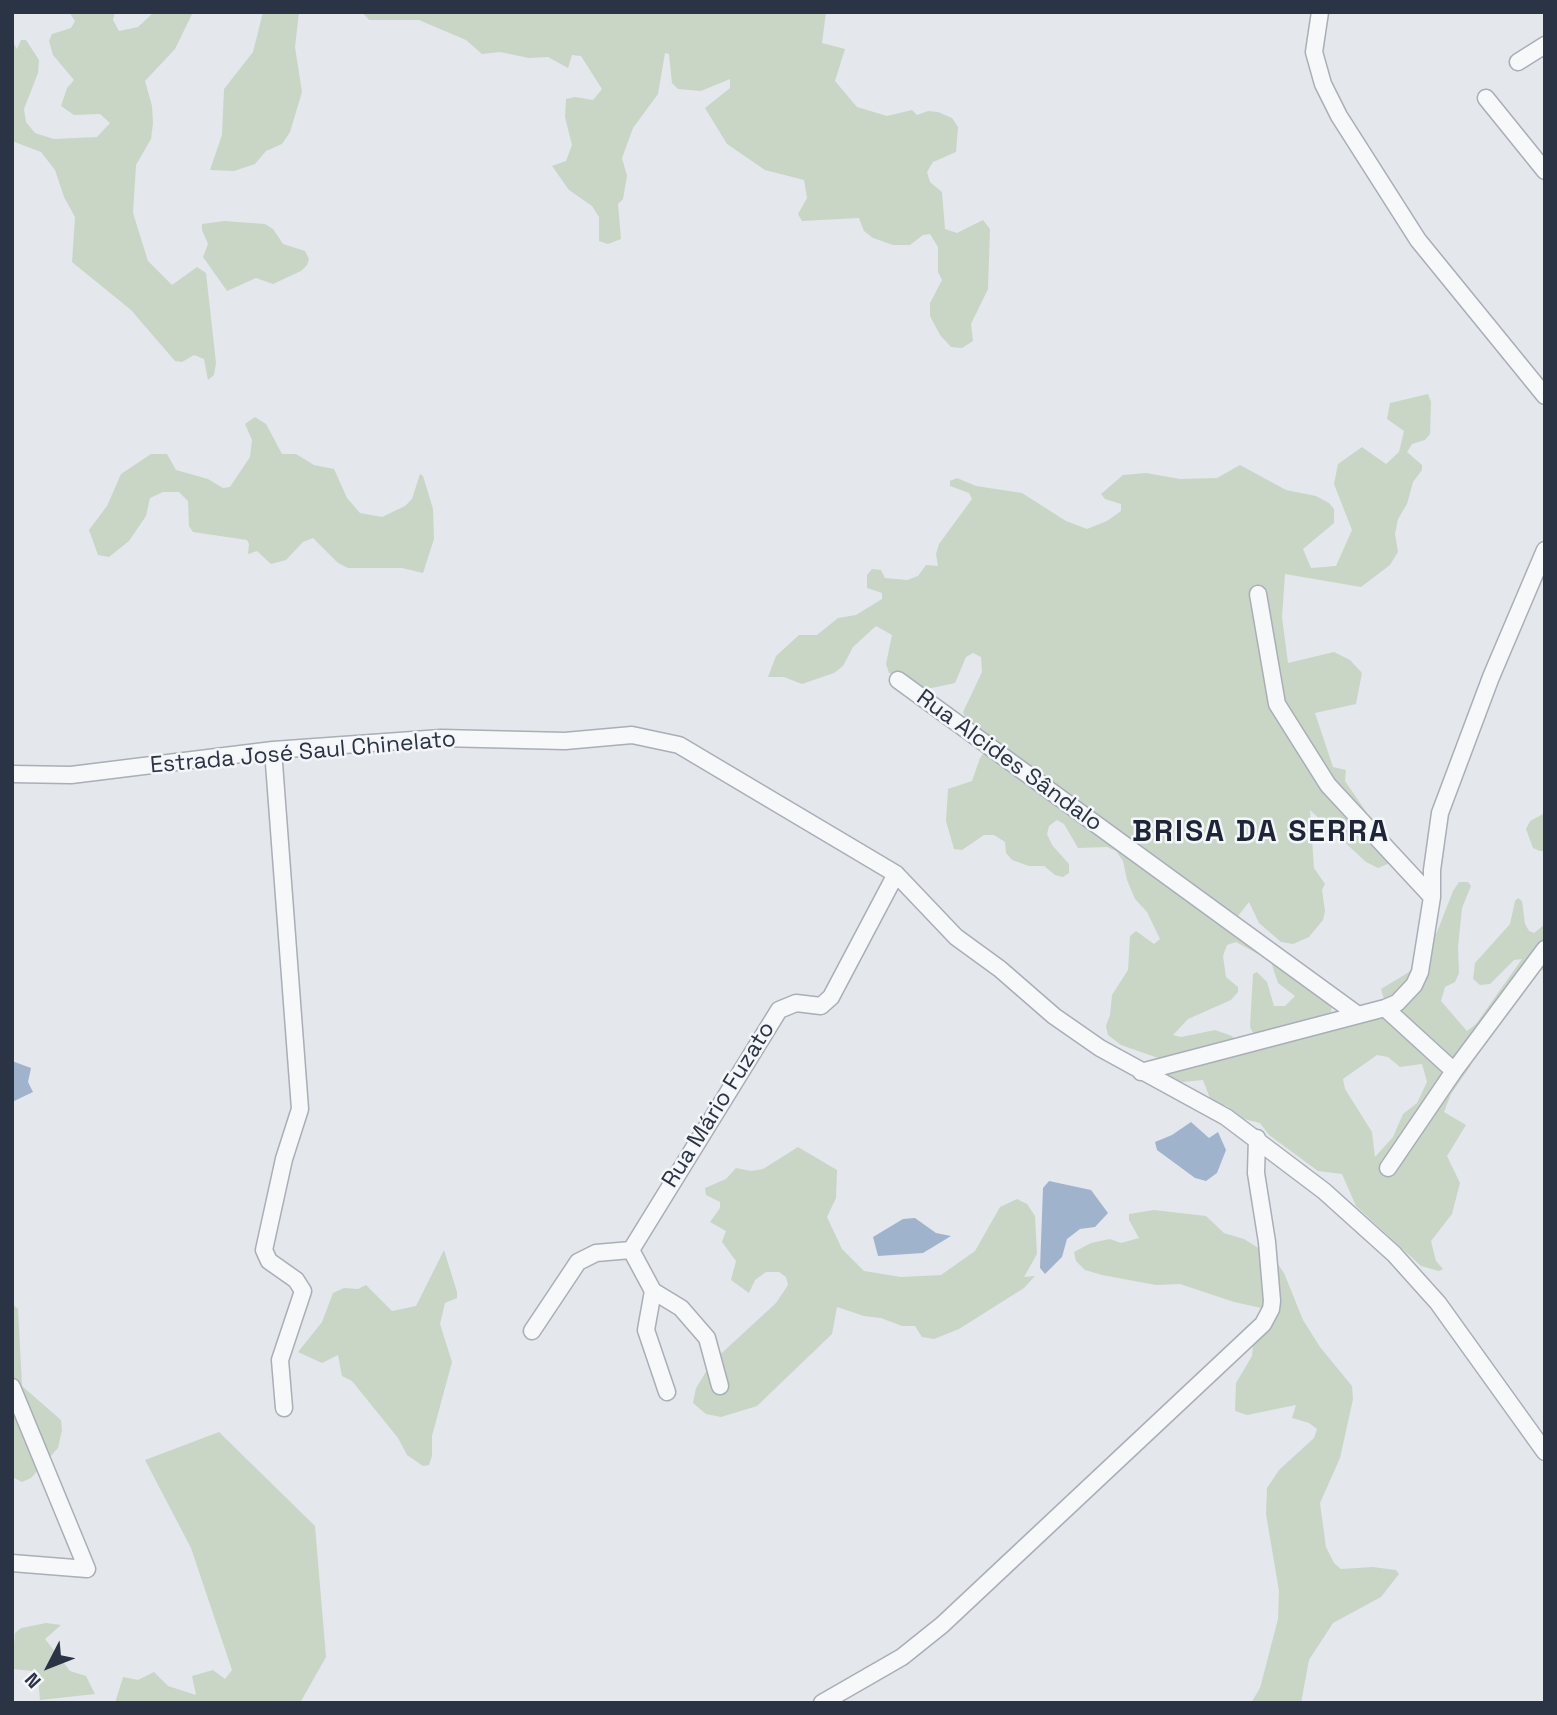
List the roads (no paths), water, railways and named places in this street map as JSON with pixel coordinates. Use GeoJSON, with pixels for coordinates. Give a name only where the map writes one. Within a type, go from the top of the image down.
{"type":"FeatureCollection","features":[{"type":"Feature","properties":{"kind":"street"},"geometry":{"type":"LineString","coordinates":[[1320,12],[1314,52],[1323,84],[1339,116],[1418,240],[1545,396]]}},
{"type":"Feature","properties":{"kind":"street"},"geometry":{"type":"LineString","coordinates":[[1518,62],[1545,45]]}},
{"type":"Feature","properties":{"kind":"street"},"geometry":{"type":"LineString","coordinates":[[1486,98],[1545,171]]}},
{"type":"Feature","properties":{"kind":"street"},"geometry":{"type":"LineString","coordinates":[[1141,1072],[1385,1009],[1405,996],[1420,972],[1432,897],[1432,870],[1440,813],[1491,677],[1539,585],[1545,550]]}},
{"type":"Feature","properties":{"kind":"street"},"geometry":{"type":"LineString","coordinates":[[1258,594],[1277,704],[1328,785],[1432,897]]}},
{"type":"Feature","properties":{"kind":"street","name":"Rua Alcides Sândalo"},"geometry":{"type":"LineString","coordinates":[[898,680],[1358,1015]]}},
{"type":"Feature","properties":{"kind":"street","name":"Estrada José Saul Chinelato"},"geometry":{"type":"LineString","coordinates":[[12,775],[71,775],[273,750],[441,738],[565,741],[632,735],[658,738],[679,745],[896,874],[956,937],[1000,969],[1054,1016],[1141,1072],[1257,1138],[1324,1191],[1394,1254],[1438,1303],[1545,1452]]}},
{"type":"Feature","properties":{"kind":"street"},"geometry":{"type":"LineString","coordinates":[[273,750],[300,1109],[284,1159],[264,1250],[270,1261],[296,1280],[303,1291],[280,1360],[284,1408]]}},
{"type":"Feature","properties":{"kind":"street","name":"Rua Mário Fuzato"},"geometry":{"type":"LineString","coordinates":[[631,1250],[779,1010],[796,1003],[821,1006],[831,997],[896,874]]}},
{"type":"Feature","properties":{"kind":"street"},"geometry":{"type":"LineString","coordinates":[[1388,1168],[1454,1071],[1545,949]]}},
{"type":"Feature","properties":{"kind":"street"},"geometry":{"type":"LineString","coordinates":[[1385,1009],[1454,1071]]}},
{"type":"Feature","properties":{"kind":"street"},"geometry":{"type":"LineString","coordinates":[[822,1703],[902,1657],[942,1625],[1263,1324],[1272,1301],[1267,1242],[1256,1173],[1257,1138]]}},
{"type":"Feature","properties":{"kind":"street"},"geometry":{"type":"LineString","coordinates":[[532,1331],[578,1262],[596,1253],[631,1250],[653,1292],[681,1308],[707,1338],[720,1385]]}},
{"type":"Feature","properties":{"kind":"street"},"geometry":{"type":"LineString","coordinates":[[653,1292],[646,1330],[667,1392]]}},
{"type":"Feature","properties":{"kind":"street"},"geometry":{"type":"LineString","coordinates":[[12,1387],[87,1569],[12,1563]]}},
{"type":"Feature","properties":{"kind":"water"},"geometry":{"type":"Polygon","coordinates":[[[12,1061],[31,1068],[28,1082],[33,1092],[12,1102],[12,1061]]]}},
{"type":"Feature","properties":{"kind":"water"},"geometry":{"type":"Polygon","coordinates":[[[1191,1122],[1209,1138],[1218,1132],[1226,1150],[1217,1173],[1206,1181],[1195,1178],[1157,1150],[1155,1142],[1172,1135],[1191,1122]]]}},
{"type":"Feature","properties":{"kind":"water"},"geometry":{"type":"Polygon","coordinates":[[[1049,1181],[1091,1190],[1108,1213],[1095,1227],[1080,1229],[1067,1239],[1062,1257],[1045,1274],[1040,1268],[1043,1188],[1049,1181]]]}},
{"type":"Feature","properties":{"kind":"water"},"geometry":{"type":"Polygon","coordinates":[[[915,1218],[936,1233],[951,1236],[923,1253],[878,1256],[873,1237],[903,1219],[915,1218]]]}},
{"type":"Feature","properties":{"kind":"district","name":"BRISA DA SERRA"},"geometry":{"type":"Point","coordinates":[1261,833]}}]}
